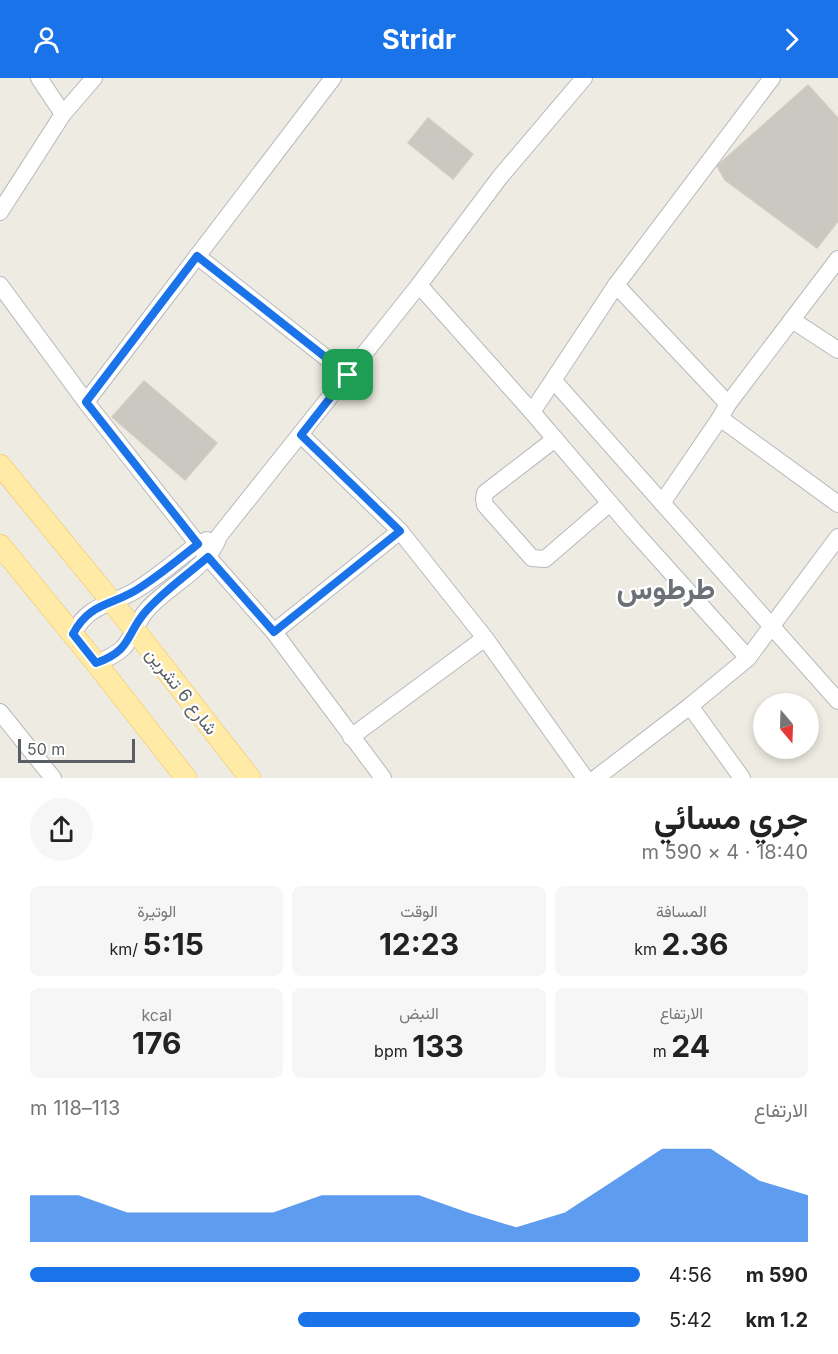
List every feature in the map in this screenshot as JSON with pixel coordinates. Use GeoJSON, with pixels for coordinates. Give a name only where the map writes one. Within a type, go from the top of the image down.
{"type":"FeatureCollection","features":[{"type":"Feature","properties":{"kind":"main road","name":"شارع 6 تشرين"},"geometry":{"type":"LineString","coordinates":[[0,465],[134,629],[250,778]]}},
{"type":"Feature","properties":{"kind":"main road"},"geometry":{"type":"LineString","coordinates":[[0,545],[186,778]]}},
{"type":"Feature","properties":{"kind":"street"},"geometry":{"type":"LineString","coordinates":[[39,78],[63,114]]}},
{"type":"Feature","properties":{"kind":"street"},"geometry":{"type":"LineString","coordinates":[[0,212],[63,114],[94,78]]}},
{"type":"Feature","properties":{"kind":"street"},"geometry":{"type":"LineString","coordinates":[[86,402],[333,78]]}},
{"type":"Feature","properties":{"kind":"street"},"geometry":{"type":"LineString","coordinates":[[532,412],[616,285],[772,78]]}},
{"type":"Feature","properties":{"kind":"street"},"geometry":{"type":"LineString","coordinates":[[73,634],[84,617],[102,605],[123,598],[203,550],[213,551],[219,536],[301,435],[419,285],[500,177],[578,80]]}},
{"type":"Feature","properties":{"kind":"street"},"geometry":{"type":"LineString","coordinates":[[197,256],[348,375]]}},
{"type":"Feature","properties":{"kind":"street"},"geometry":{"type":"LineString","coordinates":[[662,503],[724,411],[838,259]]}},
{"type":"Feature","properties":{"kind":"street"},"geometry":{"type":"LineString","coordinates":[[0,285],[86,402],[203,550],[274,632],[383,778]]}},
{"type":"Feature","properties":{"kind":"street"},"geometry":{"type":"LineString","coordinates":[[419,285],[748,658]]}},
{"type":"Feature","properties":{"kind":"street"},"geometry":{"type":"LineString","coordinates":[[616,285],[724,411],[838,504]]}},
{"type":"Feature","properties":{"kind":"street"},"geometry":{"type":"LineString","coordinates":[[792,320],[838,350]]}},
{"type":"Feature","properties":{"kind":"street"},"geometry":{"type":"LineString","coordinates":[[554,381],[838,701]]}},
{"type":"Feature","properties":{"kind":"street"},"geometry":{"type":"LineString","coordinates":[[301,435],[400,531],[485,638],[585,778]]}},
{"type":"Feature","properties":{"kind":"street"},"geometry":{"type":"LineString","coordinates":[[555,439],[485,493],[485,505],[532,558],[538,560],[545,559],[610,503]]}},
{"type":"Feature","properties":{"kind":"street"},"geometry":{"type":"LineString","coordinates":[[274,632],[400,531]]}},
{"type":"Feature","properties":{"kind":"street"},"geometry":{"type":"LineString","coordinates":[[596,778],[748,658],[837,540]]}},
{"type":"Feature","properties":{"kind":"street"},"geometry":{"type":"LineString","coordinates":[[96,663],[116,654],[124,647],[146,611],[203,550]]}},
{"type":"Feature","properties":{"kind":"street"},"geometry":{"type":"LineString","coordinates":[[351,737],[485,638]]}},
{"type":"Feature","properties":{"kind":"street"},"geometry":{"type":"LineString","coordinates":[[690,706],[742,778]]}},
{"type":"Feature","properties":{"kind":"street"},"geometry":{"type":"LineString","coordinates":[[2,718],[53,778]]}},
{"type":"Feature","properties":{"kind":"building"},"geometry":{"type":"Polygon","coordinates":[[[808,85],[838,118],[838,221],[817,248],[725,180],[717,166],[808,85]]]}},
{"type":"Feature","properties":{"kind":"building"},"geometry":{"type":"Polygon","coordinates":[[[428,118],[473,154],[453,179],[408,143],[428,118]]]}},
{"type":"Feature","properties":{"kind":"building"},"geometry":{"type":"Polygon","coordinates":[[[144,381],[217,443],[185,480],[112,417],[144,381]]]}},
{"type":"Feature","properties":{"kind":"district","name":"طرطوس"},"geometry":{"type":"Point","coordinates":[666,588]}},
{"type":"Feature","properties":{"kind":"route"},"geometry":{"type":"LineString","coordinates":[[197,256],[348,375],[301,435],[400,531],[274,632],[208,557],[146,611],[124,647],[116,654],[96,663],[73,634],[84,617],[102,605],[133,593],[198,544],[86,402],[197,256]]}}]}
